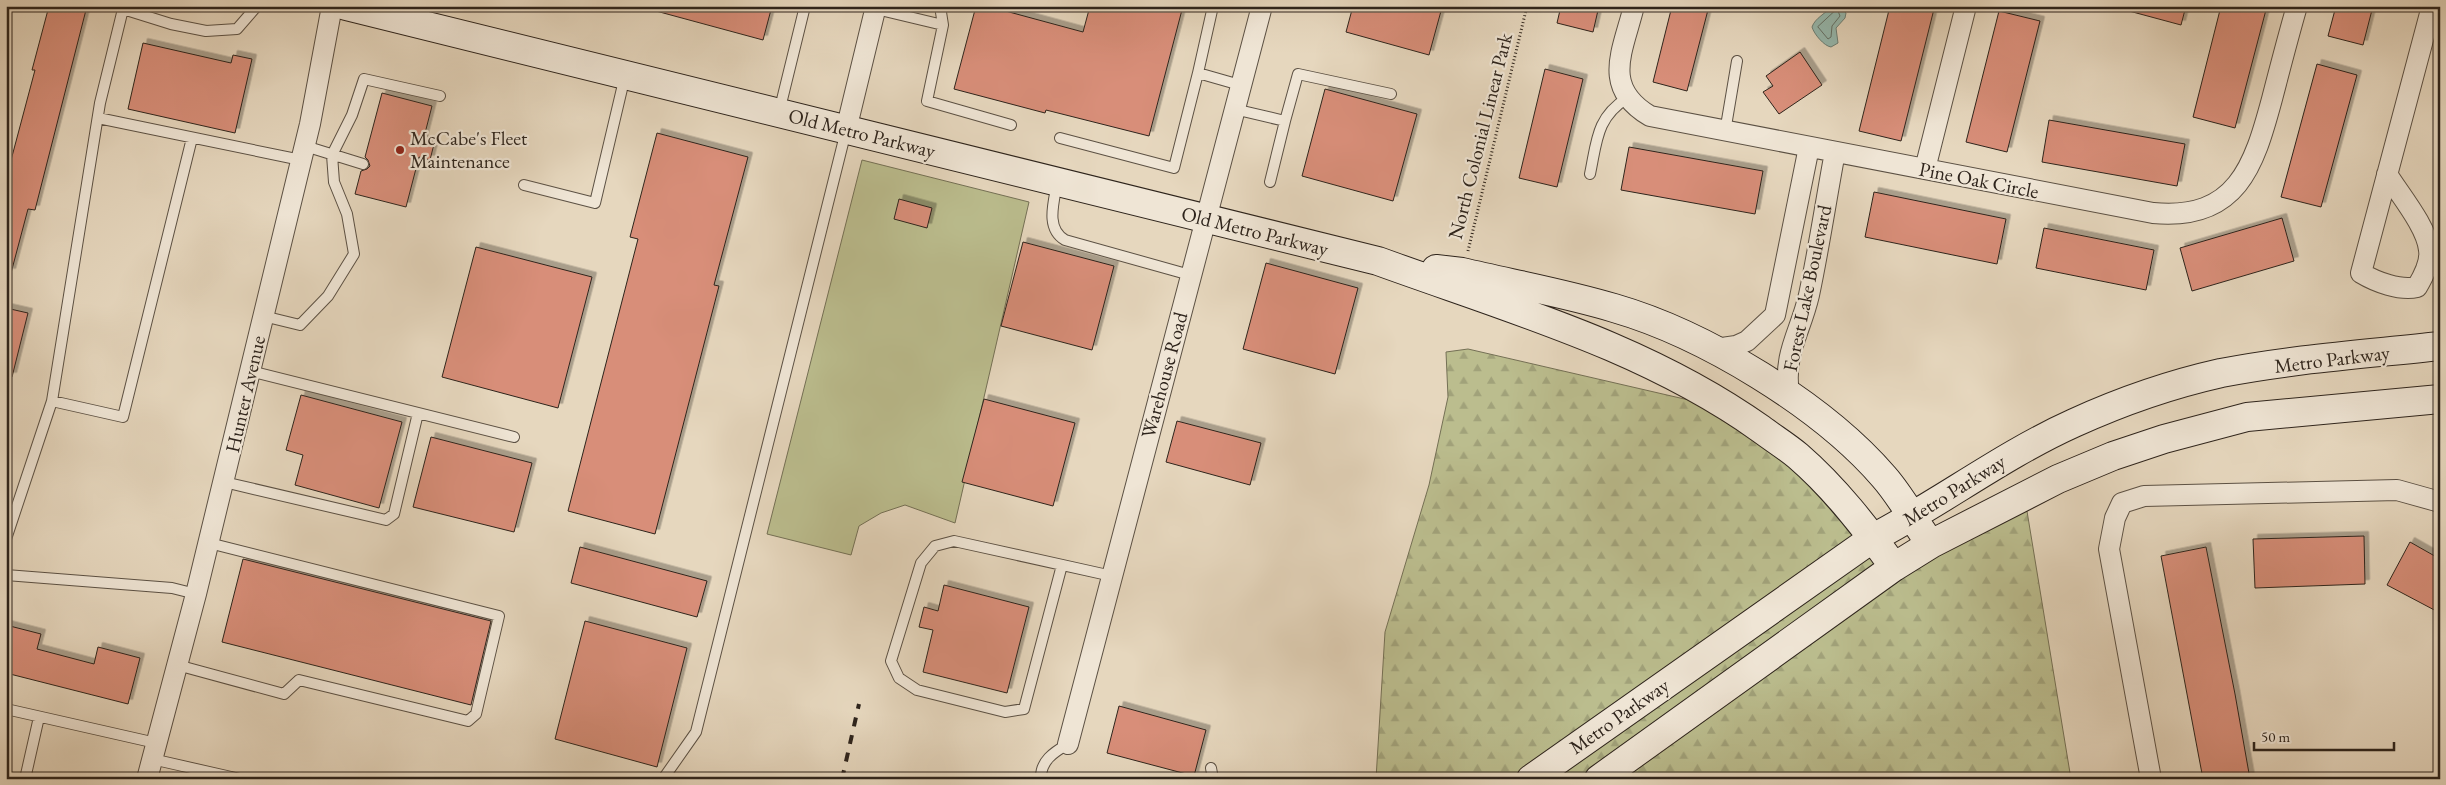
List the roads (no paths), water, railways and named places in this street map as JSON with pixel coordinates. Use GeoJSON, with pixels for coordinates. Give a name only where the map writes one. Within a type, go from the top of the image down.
{"type":"FeatureCollection","features":[{"type":"Feature","properties":{"kind":"street","name":"Hunter Avenue"},"geometry":{"type":"LineString","coordinates":[[147,779],[209,543],[264,316],[303,153],[326,48],[332,6]]}},
{"type":"Feature","properties":{"kind":"street","name":"Old Metro Parkway"},"geometry":{"type":"LineString","coordinates":[[346,6],[1378,261],[1537,317],[1637,357],[1692,384],[1732,408],[1797,455],[1833,490],[1873,538],[1894,567]]}},
{"type":"Feature","properties":{"kind":"street","name":"Warehouse Road"},"geometry":{"type":"LineString","coordinates":[[1068,744],[1204,218],[1262,6]]}},
{"type":"Feature","properties":{"kind":"street"},"geometry":{"type":"LineString","coordinates":[[1627,98],[1620,80],[1619,66],[1634,6]]}},
{"type":"Feature","properties":{"kind":"street"},"geometry":{"type":"LineString","coordinates":[[1925,169],[1966,6]]}},
{"type":"Feature","properties":{"kind":"street","name":"Pine Oak Circle"},"geometry":{"type":"LineString","coordinates":[[1627,98],[1637,108],[1650,116],[1725,132],[2153,214],[2186,214],[2204,209],[2229,193],[2251,166],[2264,131],[2297,6]]}},
{"type":"Feature","properties":{"kind":"street"},"geometry":{"type":"LineString","coordinates":[[2387,174],[2426,235],[2430,252],[2424,277],[2417,287],[2408,289],[2370,279],[2361,273],[2387,174],[2432,6]]}},
{"type":"Feature","properties":{"kind":"street"},"geometry":{"type":"LineString","coordinates":[[846,130],[876,7]]}},
{"type":"Feature","properties":{"kind":"street","name":"Forest Lake Boulevard"},"geometry":{"type":"LineString","coordinates":[[1715,348],[1736,346],[1747,341],[1767,325],[1775,315],[1809,147]]}},
{"type":"Feature","properties":{"kind":"street","name":"Forest Lake Boulevard"},"geometry":{"type":"LineString","coordinates":[[1789,395],[1787,377],[1788,355],[1808,297],[1835,152]]}},
{"type":"Feature","properties":{"kind":"street"},"geometry":{"type":"LineString","coordinates":[[1797,208],[1824,213]]}},
{"type":"Feature","properties":{"kind":"street","name":"Old Metro Parkway"},"geometry":{"type":"LineString","coordinates":[[1378,261],[1462,272],[1605,305],[1715,348],[1789,395],[1847,440],[1885,477],[1931,544]]}},
{"type":"Feature","properties":{"kind":"street"},"geometry":{"type":"LineString","coordinates":[[1537,317],[1536,312],[1540,308],[1559,303],[1605,305]]}},
{"type":"Feature","properties":{"kind":"street"},"geometry":{"type":"LineString","coordinates":[[1775,315],[1800,321]]}},
{"type":"Feature","properties":{"kind":"street","name":"Metro Parkway"},"geometry":{"type":"LineString","coordinates":[[1531,779],[1873,538],[1913,518],[2008,456],[2075,422],[2156,392],[2221,374],[2440,346]]}},
{"type":"Feature","properties":{"kind":"street","name":"Metro Parkway"},"geometry":{"type":"LineString","coordinates":[[1599,779],[1894,567],[1931,544],[2058,480],[2113,456],[2164,439],[2247,417],[2440,399]]}},
{"type":"Feature","properties":{"kind":"street"},"geometry":{"type":"LineString","coordinates":[[2152,779],[2109,549],[2115,518],[2122,503],[2144,496],[2397,490],[2440,502]]}},
{"type":"Feature","properties":{"kind":"lane"},"geometry":{"type":"LineString","coordinates":[[6,539],[52,401],[98,118],[123,8],[171,24],[206,31],[237,29],[256,6]]}},
{"type":"Feature","properties":{"kind":"lane"},"geometry":{"type":"LineString","coordinates":[[779,113],[805,6]]}},
{"type":"Feature","properties":{"kind":"lane"},"geometry":{"type":"LineString","coordinates":[[940,6],[943,25],[927,101],[1011,125]]}},
{"type":"Feature","properties":{"kind":"lane"},"geometry":{"type":"LineString","coordinates":[[1060,138],[1174,168],[1213,6]]}},
{"type":"Feature","properties":{"kind":"lane"},"geometry":{"type":"LineString","coordinates":[[876,7],[943,25]]}},
{"type":"Feature","properties":{"kind":"lane"},"geometry":{"type":"LineString","coordinates":[[1725,132],[1737,61]]}},
{"type":"Feature","properties":{"kind":"lane"},"geometry":{"type":"LineString","coordinates":[[1198,73],[1240,84]]}},
{"type":"Feature","properties":{"kind":"lane"},"geometry":{"type":"LineString","coordinates":[[1270,182],[1298,74],[1391,94]]}},
{"type":"Feature","properties":{"kind":"lane"},"geometry":{"type":"LineString","coordinates":[[524,186],[595,203],[626,75]]}},
{"type":"Feature","properties":{"kind":"lane"},"geometry":{"type":"LineString","coordinates":[[264,316],[300,325],[328,296],[354,254],[348,214],[334,182],[332,154],[352,115],[364,79],[440,96]]}},
{"type":"Feature","properties":{"kind":"lane"},"geometry":{"type":"LineString","coordinates":[[1590,174],[1604,119],[1610,110],[1627,98]]}},
{"type":"Feature","properties":{"kind":"lane"},"geometry":{"type":"LineString","coordinates":[[1234,108],[1285,121]]}},
{"type":"Feature","properties":{"kind":"lane"},"geometry":{"type":"LineString","coordinates":[[98,118],[192,138],[303,153],[332,154],[363,164]]}},
{"type":"Feature","properties":{"kind":"lane"},"geometry":{"type":"LineString","coordinates":[[663,779],[696,732],[846,130]]}},
{"type":"Feature","properties":{"kind":"lane"},"geometry":{"type":"LineString","coordinates":[[52,401],[123,417],[192,138]]}},
{"type":"Feature","properties":{"kind":"lane"},"geometry":{"type":"LineString","coordinates":[[1058,182],[1052,220],[1057,235],[1065,240],[1190,275]]}},
{"type":"Feature","properties":{"kind":"lane"},"geometry":{"type":"LineString","coordinates":[[250,371],[514,437]]}},
{"type":"Feature","properties":{"kind":"lane"},"geometry":{"type":"LineString","coordinates":[[224,482],[386,520],[394,514],[418,413]]}},
{"type":"Feature","properties":{"kind":"lane"},"geometry":{"type":"LineString","coordinates":[[1062,565],[1024,709],[1004,712],[917,690],[899,678],[891,661],[921,563],[935,546],[954,541],[1112,576]]}},
{"type":"Feature","properties":{"kind":"lane"},"geometry":{"type":"LineString","coordinates":[[177,665],[284,694],[299,680],[468,721],[476,714],[499,616],[209,543]]}},
{"type":"Feature","properties":{"kind":"lane"},"geometry":{"type":"LineString","coordinates":[[6,575],[172,588],[196,594]]}},
{"type":"Feature","properties":{"kind":"lane"},"geometry":{"type":"LineString","coordinates":[[6,709],[154,751],[240,779]]}},
{"type":"Feature","properties":{"kind":"lane"},"geometry":{"type":"LineString","coordinates":[[24,779],[39,717]]}},
{"type":"Feature","properties":{"kind":"lane"},"geometry":{"type":"LineString","coordinates":[[1041,779],[1040,770],[1052,754],[1068,744]]}},
{"type":"Feature","properties":{"kind":"water"},"geometry":{"type":"Polygon","coordinates":[[[1833,6],[1839,6],[1846,13],[1845,18],[1836,28],[1838,43],[1831,47],[1820,39],[1812,27],[1818,18],[1833,6]]]}},
{"type":"Feature","properties":{"kind":"railway"},"geometry":{"type":"LineString","coordinates":[[842,779],[859,704]]}},
{"type":"Feature","properties":{"kind":"place","name":"McCabe's Fleet Maintenance"},"geometry":{"type":"Point","coordinates":[400,150]}}]}
